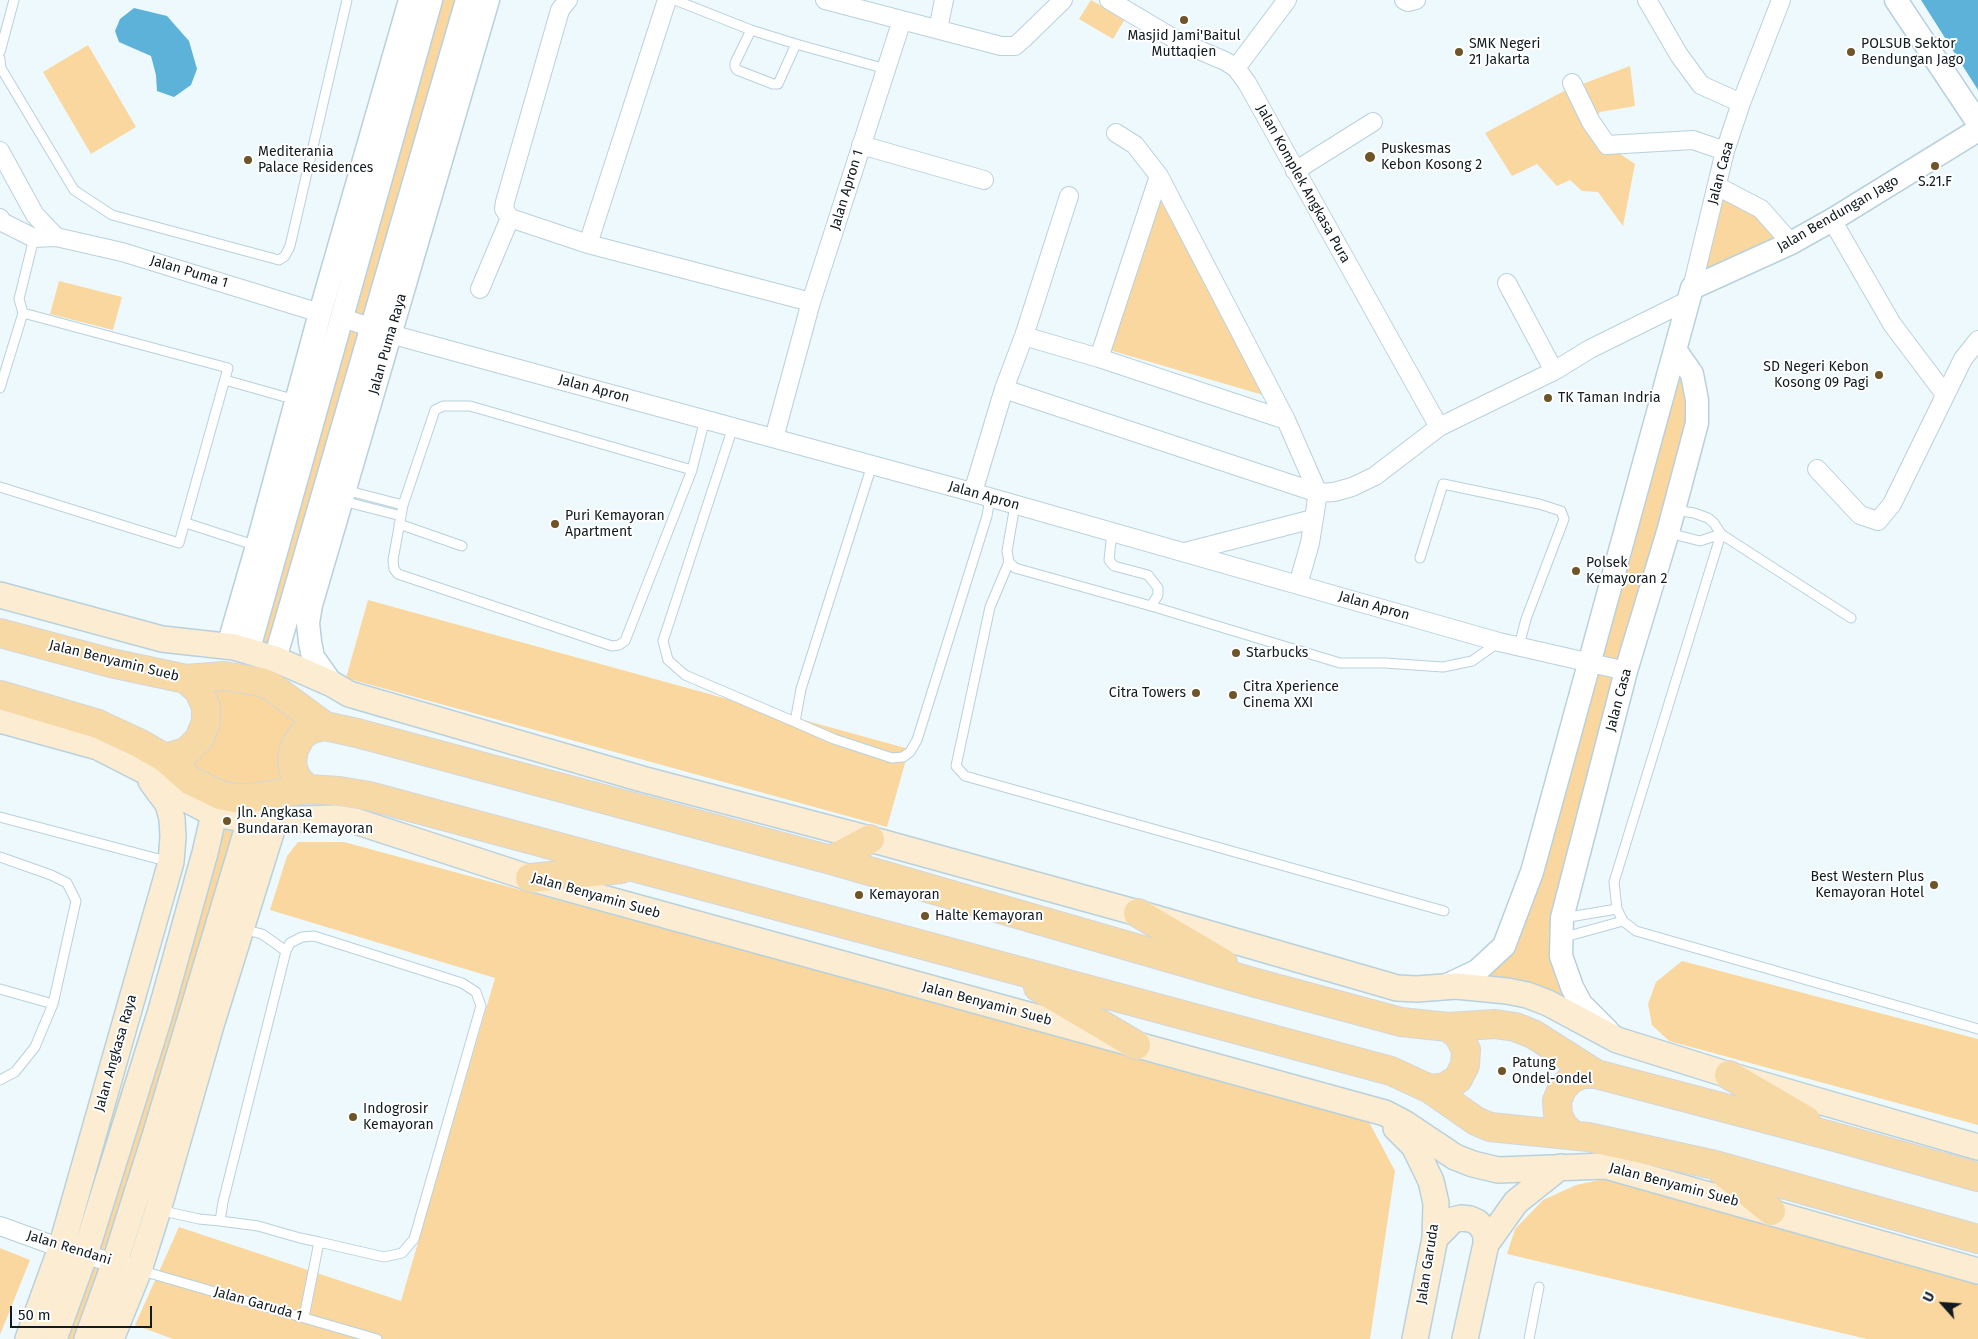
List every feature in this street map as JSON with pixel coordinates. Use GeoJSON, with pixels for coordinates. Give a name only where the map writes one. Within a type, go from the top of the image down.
{"type":"FeatureCollection","features":[{"type":"Feature","properties":{"kind":"main road"},"geometry":{"type":"LineString","coordinates":[[0,595],[162,639],[238,649],[275,660],[332,684],[349,694],[634,777],[870,839],[1138,913],[1397,988],[1417,989],[1445,986],[1506,991],[1527,995],[1548,1003],[1616,1040],[1729,1075],[1978,1147]]}},
{"type":"Feature","properties":{"kind":"main road"},"geometry":{"type":"LineString","coordinates":[[0,620],[34,641]]}},
{"type":"Feature","properties":{"kind":"main road","name":"Jalan Benyamin Sueb"},"geometry":{"type":"LineString","coordinates":[[0,633],[111,663],[186,679],[224,676],[262,682],[272,687],[325,726],[831,860],[1256,983],[1401,1022],[1448,1026],[1494,1024],[1516,1026],[1533,1034],[1596,1074],[1620,1082],[1835,1137],[1978,1177]]}},
{"type":"Feature","properties":{"kind":"main road"},"geometry":{"type":"LineString","coordinates":[[154,764],[186,752],[199,739],[206,722],[206,708],[199,691],[186,679]]}},
{"type":"Feature","properties":{"kind":"main road","name":"Jalan Benyamin Sueb"},"geometry":{"type":"LineString","coordinates":[[0,695],[98,724],[139,743],[154,764],[186,799],[212,822],[247,828],[275,820],[336,818],[355,821],[530,878],[1385,1113],[1455,1156],[1473,1164],[1498,1170],[1606,1166],[1978,1270]]}},
{"type":"Feature","properties":{"kind":"main road","name":"Jalan Benyamin Sueb"},"geometry":{"type":"LineString","coordinates":[[0,720],[154,764],[220,795],[235,798],[308,789],[339,791],[369,796],[638,867],[1010,970],[1391,1072],[1430,1089],[1476,1121],[1490,1127],[1572,1134],[1716,1165],[1978,1239]]}},
{"type":"Feature","properties":{"kind":"main road"},"geometry":{"type":"LineString","coordinates":[[308,789],[299,781],[294,772],[292,762],[294,749],[302,736],[312,729],[325,726]]}},
{"type":"Feature","properties":{"kind":"main road","name":"Jalan Angkasa Raya"},"geometry":{"type":"LineString","coordinates":[[28,1339],[60,1248],[171,862],[173,837],[170,811],[154,764]]}},
{"type":"Feature","properties":{"kind":"main road"},"geometry":{"type":"LineString","coordinates":[[87,1339],[202,1018],[242,929],[275,820]]}},
{"type":"Feature","properties":{"kind":"main road","name":"Jalan Angkasa Raya"},"geometry":{"type":"LineString","coordinates":[[54,1339],[85,1254],[160,1014],[212,822]]}},
{"type":"Feature","properties":{"kind":"main road"},"geometry":{"type":"LineString","coordinates":[[111,1339],[139,1270],[158,1210],[247,828]]}},
{"type":"Feature","properties":{"kind":"main road"},"geometry":{"type":"LineString","coordinates":[[831,860],[870,839]]}},
{"type":"Feature","properties":{"kind":"main road"},"geometry":{"type":"LineString","coordinates":[[530,878],[638,867]]}},
{"type":"Feature","properties":{"kind":"main road"},"geometry":{"type":"LineString","coordinates":[[1138,913],[1256,983]]}},
{"type":"Feature","properties":{"kind":"main road"},"geometry":{"type":"LineString","coordinates":[[1010,970],[1136,1045]]}},
{"type":"Feature","properties":{"kind":"main road"},"geometry":{"type":"LineString","coordinates":[[1430,1089],[1445,1087],[1452,1083],[1458,1078],[1465,1065],[1466,1050],[1459,1036],[1448,1026]]}},
{"type":"Feature","properties":{"kind":"main road"},"geometry":{"type":"LineString","coordinates":[[1572,1134],[1563,1126],[1558,1114],[1557,1101],[1562,1089],[1571,1079],[1583,1074],[1596,1074]]}},
{"type":"Feature","properties":{"kind":"main road"},"geometry":{"type":"LineString","coordinates":[[1729,1075],[1835,1137]]}},
{"type":"Feature","properties":{"kind":"main road","name":"Jalan Garuda"},"geometry":{"type":"LineString","coordinates":[[1385,1113],[1394,1126],[1414,1146],[1430,1181],[1436,1203],[1435,1238],[1415,1339]]}},
{"type":"Feature","properties":{"kind":"main road"},"geometry":{"type":"LineString","coordinates":[[1716,1165],[1770,1211]]}},
{"type":"Feature","properties":{"kind":"main road"},"geometry":{"type":"LineString","coordinates":[[1486,1244],[1516,1202],[1560,1167]]}},
{"type":"Feature","properties":{"kind":"main road"},"geometry":{"type":"LineString","coordinates":[[1435,1238],[1453,1220],[1461,1218],[1470,1218],[1477,1222],[1486,1236],[1486,1244],[1465,1339]]}},
{"type":"Feature","properties":{"kind":"street"},"geometry":{"type":"LineString","coordinates":[[238,649],[258,546],[296,400],[410,0]]}},
{"type":"Feature","properties":{"kind":"street"},"geometry":{"type":"LineString","coordinates":[[238,649],[343,318],[432,0]]}},
{"type":"Feature","properties":{"kind":"street","name":"Jalan Puma Raya"},"geometry":{"type":"LineString","coordinates":[[332,684],[313,657],[308,623],[311,605],[343,495],[381,331],[467,0]]}},
{"type":"Feature","properties":{"kind":"street","name":"Jalan Puma Raya"},"geometry":{"type":"LineString","coordinates":[[275,660],[488,0]]}},
{"type":"Feature","properties":{"kind":"street"},"geometry":{"type":"LineString","coordinates":[[568,0],[560,10],[505,202],[504,208],[510,218],[588,244],[812,302]]}},
{"type":"Feature","properties":{"kind":"street"},"geometry":{"type":"LineString","coordinates":[[588,244],[667,0]]}},
{"type":"Feature","properties":{"kind":"street"},"geometry":{"type":"LineString","coordinates":[[825,0],[1001,46],[1015,46],[1063,0]]}},
{"type":"Feature","properties":{"kind":"street"},"geometry":{"type":"LineString","coordinates":[[938,29],[944,0]]}},
{"type":"Feature","properties":{"kind":"street","name":"Jalan Komplek Angkasa Pura"},"geometry":{"type":"LineString","coordinates":[[1109,0],[1178,41],[1225,61],[1236,68],[1247,83],[1439,428]]}},
{"type":"Feature","properties":{"kind":"street"},"geometry":{"type":"LineString","coordinates":[[1236,68],[1287,0]]}},
{"type":"Feature","properties":{"kind":"street"},"geometry":{"type":"LineString","coordinates":[[1404,0],[1408,2],[1416,0]]}},
{"type":"Feature","properties":{"kind":"street"},"geometry":{"type":"LineString","coordinates":[[1647,0],[1679,55],[1701,86],[1741,103]]}},
{"type":"Feature","properties":{"kind":"street","name":"Jalan Casa"},"geometry":{"type":"LineString","coordinates":[[1445,986],[1476,971],[1504,946],[1532,872],[1676,351],[1725,151],[1741,103],[1781,0]]}},
{"type":"Feature","properties":{"kind":"street"},"geometry":{"type":"LineString","coordinates":[[1896,0],[1978,123]]}},
{"type":"Feature","properties":{"kind":"street","name":"Jalan Apron 1"},"geometry":{"type":"LineString","coordinates":[[774,438],[812,302],[902,20]]}},
{"type":"Feature","properties":{"kind":"street"},"geometry":{"type":"LineString","coordinates":[[1572,83],[1591,122],[1608,145],[1693,140],[1725,151]]}},
{"type":"Feature","properties":{"kind":"street"},"geometry":{"type":"LineString","coordinates":[[1295,171],[1373,122]]}},
{"type":"Feature","properties":{"kind":"street","name":"Jalan Bendungan Jago"},"geometry":{"type":"LineString","coordinates":[[1691,294],[1832,220],[1978,130]]}},
{"type":"Feature","properties":{"kind":"street"},"geometry":{"type":"LineString","coordinates":[[1116,133],[1135,145],[1159,176],[1286,420],[1318,493],[1310,543],[1298,585]]}},
{"type":"Feature","properties":{"kind":"street"},"geometry":{"type":"LineString","coordinates":[[861,146],[984,180]]}},
{"type":"Feature","properties":{"kind":"street"},"geometry":{"type":"LineString","coordinates":[[0,151],[35,215],[56,237]]}},
{"type":"Feature","properties":{"kind":"street"},"geometry":{"type":"LineString","coordinates":[[1099,358],[1159,176]]}},
{"type":"Feature","properties":{"kind":"street"},"geometry":{"type":"LineString","coordinates":[[1717,186],[1761,209],[1791,243]]}},
{"type":"Feature","properties":{"kind":"street"},"geometry":{"type":"LineString","coordinates":[[973,492],[1004,389],[1024,336],[1069,196]]}},
{"type":"Feature","properties":{"kind":"street"},"geometry":{"type":"LineString","coordinates":[[480,289],[510,218]]}},
{"type":"Feature","properties":{"kind":"street"},"geometry":{"type":"LineString","coordinates":[[1832,220],[1892,324],[1944,393]]}},
{"type":"Feature","properties":{"kind":"street","name":"Jalan Puma 1"},"geometry":{"type":"LineString","coordinates":[[1,223],[34,238],[56,237],[122,252],[320,313]]}},
{"type":"Feature","properties":{"kind":"street"},"geometry":{"type":"LineString","coordinates":[[1507,283],[1554,371]]}},
{"type":"Feature","properties":{"kind":"street"},"geometry":{"type":"LineString","coordinates":[[1004,389],[1318,493],[1334,492],[1375,476],[1439,428],[1554,371],[1590,349],[1691,294]]}},
{"type":"Feature","properties":{"kind":"street","name":"Jalan Apron"},"geometry":{"type":"LineString","coordinates":[[343,318],[381,331],[973,492],[1499,642],[1626,671]]}},
{"type":"Feature","properties":{"kind":"street"},"geometry":{"type":"LineString","coordinates":[[1024,336],[1099,358],[1286,420]]}},
{"type":"Feature","properties":{"kind":"street"},"geometry":{"type":"LineString","coordinates":[[1817,469],[1860,515],[1878,521],[1892,504],[1940,408],[1944,393],[1963,358],[1978,340]]}},
{"type":"Feature","properties":{"kind":"street","name":"Jalan Casa"},"geometry":{"type":"LineString","coordinates":[[1616,1040],[1582,1004],[1572,987],[1561,956],[1561,928],[1626,671],[1668,532],[1697,423],[1697,400],[1692,374],[1676,351]]}},
{"type":"Feature","properties":{"kind":"street"},"geometry":{"type":"LineString","coordinates":[[1183,552],[1313,519]]}},
{"type":"Feature","properties":{"kind":"street","name":"Jalan Rendani"},"geometry":{"type":"LineString","coordinates":[[0,1226],[60,1248],[139,1270]]}},
{"type":"Feature","properties":{"kind":"lane"},"geometry":{"type":"LineString","coordinates":[[0,52],[14,0]]}},
{"type":"Feature","properties":{"kind":"lane"},"geometry":{"type":"LineString","coordinates":[[0,59],[1,68],[74,190],[112,215],[279,260],[285,256],[290,246],[347,0]]}},
{"type":"Feature","properties":{"kind":"lane"},"geometry":{"type":"LineString","coordinates":[[675,0],[751,30],[886,69]]}},
{"type":"Feature","properties":{"kind":"lane"},"geometry":{"type":"LineString","coordinates":[[751,30],[735,63],[735,67],[737,70],[773,84],[778,84],[796,44]]}},
{"type":"Feature","properties":{"kind":"lane"},"geometry":{"type":"LineString","coordinates":[[0,388],[23,313],[19,299],[34,238]]}},
{"type":"Feature","properties":{"kind":"lane"},"geometry":{"type":"LineString","coordinates":[[0,487],[179,543],[228,368],[23,313]]}},
{"type":"Feature","properties":{"kind":"lane"},"geometry":{"type":"LineString","coordinates":[[225,380],[296,400]]}},
{"type":"Feature","properties":{"kind":"lane"},"geometry":{"type":"LineString","coordinates":[[692,470],[470,406],[442,406],[435,410],[403,505],[393,560],[394,569],[398,574],[612,646],[619,645],[625,641],[692,470],[705,419]]}},
{"type":"Feature","properties":{"kind":"lane"},"geometry":{"type":"LineString","coordinates":[[733,427],[663,641],[668,660],[685,675],[834,739],[892,758],[902,757],[910,752],[917,740],[987,516],[990,498]]}},
{"type":"Feature","properties":{"kind":"lane"},"geometry":{"type":"LineString","coordinates":[[795,722],[801,689],[872,465]]}},
{"type":"Feature","properties":{"kind":"lane"},"geometry":{"type":"LineString","coordinates":[[1420,558],[1443,484],[1539,504],[1561,511],[1564,519],[1526,619],[1520,646]]}},
{"type":"Feature","properties":{"kind":"lane"},"geometry":{"type":"LineString","coordinates":[[343,495],[403,505]]}},
{"type":"Feature","properties":{"kind":"lane"},"geometry":{"type":"LineString","coordinates":[[343,495],[462,546]]}},
{"type":"Feature","properties":{"kind":"lane"},"geometry":{"type":"LineString","coordinates":[[1015,505],[1007,551],[1009,562],[990,607],[956,766],[965,776],[1444,911]]}},
{"type":"Feature","properties":{"kind":"lane"},"geometry":{"type":"LineString","coordinates":[[1674,510],[1694,513],[1708,518],[1721,534],[1851,618]]}},
{"type":"Feature","properties":{"kind":"lane"},"geometry":{"type":"LineString","coordinates":[[186,523],[258,546]]}},
{"type":"Feature","properties":{"kind":"lane"},"geometry":{"type":"LineString","coordinates":[[1112,532],[1109,560],[1114,566],[1148,575],[1158,588],[1158,595],[1151,606]]}},
{"type":"Feature","properties":{"kind":"lane"},"geometry":{"type":"LineString","coordinates":[[1668,532],[1700,541],[1721,534]]}},
{"type":"Feature","properties":{"kind":"lane"},"geometry":{"type":"LineString","coordinates":[[1721,534],[1614,882],[1617,909],[1623,921],[1636,931],[1978,1029]]}},
{"type":"Feature","properties":{"kind":"lane"},"geometry":{"type":"LineString","coordinates":[[1009,562],[1015,568],[1151,606],[1340,663],[1385,663],[1443,667],[1472,661],[1499,642]]}},
{"type":"Feature","properties":{"kind":"lane"},"geometry":{"type":"LineString","coordinates":[[0,817],[171,862]]}},
{"type":"Feature","properties":{"kind":"lane"},"geometry":{"type":"LineString","coordinates":[[0,857],[51,875],[67,883],[76,902],[53,1004],[35,1047],[15,1072],[0,1080]]}},
{"type":"Feature","properties":{"kind":"lane"},"geometry":{"type":"LineString","coordinates":[[1561,928],[1617,909]]}},
{"type":"Feature","properties":{"kind":"lane"},"geometry":{"type":"LineString","coordinates":[[1561,928],[1623,921]]}},
{"type":"Feature","properties":{"kind":"lane"},"geometry":{"type":"LineString","coordinates":[[242,929],[262,934],[286,951]]}},
{"type":"Feature","properties":{"kind":"lane"},"geometry":{"type":"LineString","coordinates":[[158,1210],[198,1219],[258,1226],[300,1238],[384,1257],[402,1253],[414,1240],[481,1006],[476,992],[462,983],[314,936],[302,937],[290,943],[286,951],[222,1202],[220,1221]]}},
{"type":"Feature","properties":{"kind":"lane"},"geometry":{"type":"LineString","coordinates":[[0,989],[53,1004]]}},
{"type":"Feature","properties":{"kind":"lane"},"geometry":{"type":"LineString","coordinates":[[304,1317],[319,1242]]}},
{"type":"Feature","properties":{"kind":"lane","name":"Jalan Garuda 1"},"geometry":{"type":"LineString","coordinates":[[139,1270],[378,1339]]}},
{"type":"Feature","properties":{"kind":"lane"},"geometry":{"type":"LineString","coordinates":[[1529,1339],[1539,1287]]}},
{"type":"Feature","properties":{"kind":"shaded area"},"geometry":{"type":"Polygon","coordinates":[[[431,0],[467,0],[275,659],[234,647],[431,0]]]}},
{"type":"Feature","properties":{"kind":"shaded area"},"geometry":{"type":"Polygon","coordinates":[[[1091,0],[1125,19],[1113,39],[1079,19],[1091,0]]]}},
{"type":"Feature","properties":{"kind":"shaded area"},"geometry":{"type":"Polygon","coordinates":[[[88,45],[136,127],[91,154],[43,72],[88,45]]]}},
{"type":"Feature","properties":{"kind":"shaded area"},"geometry":{"type":"Polygon","coordinates":[[[1630,66],[1635,106],[1600,112],[1586,131],[1635,164],[1623,226],[1598,192],[1582,191],[1570,180],[1557,186],[1537,164],[1512,176],[1485,133],[1564,91],[1630,66]]]}},
{"type":"Feature","properties":{"kind":"shaded area"},"geometry":{"type":"Polygon","coordinates":[[[1717,186],[1791,243],[1692,288],[1717,186]]]}},
{"type":"Feature","properties":{"kind":"shaded area"},"geometry":{"type":"Polygon","coordinates":[[[1157,193],[1263,395],[1106,349],[1157,193]]]}},
{"type":"Feature","properties":{"kind":"shaded area"},"geometry":{"type":"Polygon","coordinates":[[[59,281],[122,297],[113,330],[50,314],[59,281]]]}},
{"type":"Feature","properties":{"kind":"shaded area"},"geometry":{"type":"Polygon","coordinates":[[[1676,351],[1697,400],[1562,918],[1582,1004],[1507,991],[1477,971],[1504,946],[1676,351]]]}},
{"type":"Feature","properties":{"kind":"shaded area"},"geometry":{"type":"Polygon","coordinates":[[[368,600],[909,749],[887,827],[346,678],[368,600]]]}},
{"type":"Feature","properties":{"kind":"shaded area"},"geometry":{"type":"Polygon","coordinates":[[[224,676],[301,708],[308,789],[191,781],[186,752],[199,739],[186,679],[224,676]]]}},
{"type":"Feature","properties":{"kind":"shaded area"},"geometry":{"type":"Polygon","coordinates":[[[250,820],[86,1339],[38,1339],[70,1250],[205,828],[250,820]]]}},
{"type":"Feature","properties":{"kind":"shaded area"},"geometry":{"type":"Polygon","coordinates":[[[298,842],[344,842],[1368,1120],[1395,1171],[1370,1339],[173,1339],[135,1325],[179,1227],[401,1301],[495,978],[270,910],[287,856],[298,842]]]}},
{"type":"Feature","properties":{"kind":"shaded area"},"geometry":{"type":"Polygon","coordinates":[[[1682,961],[1978,1039],[1978,1125],[1669,1041],[1652,1025],[1648,1004],[1656,982],[1682,961]]]}},
{"type":"Feature","properties":{"kind":"shaded area"},"geometry":{"type":"Polygon","coordinates":[[[1604,1179],[1978,1284],[1978,1339],[1867,1339],[1507,1254],[1515,1229],[1543,1200],[1576,1185],[1604,1179]]]}},
{"type":"Feature","properties":{"kind":"shaded area"},"geometry":{"type":"Polygon","coordinates":[[[0,1248],[30,1260],[0,1335],[0,1248]]]}},
{"type":"Feature","properties":{"kind":"water"},"geometry":{"type":"Polygon","coordinates":[[[1921,0],[1978,0],[1978,90],[1921,0]]]}},
{"type":"Feature","properties":{"kind":"water"},"geometry":{"type":"Polygon","coordinates":[[[134,8],[167,16],[189,41],[197,69],[191,85],[174,97],[157,91],[156,75],[151,56],[119,42],[115,31],[120,19],[134,8]]]}},
{"type":"Feature","properties":{"kind":"place","name":"Masjid Jami'Baitul Muttaqien"},"geometry":{"type":"Point","coordinates":[1184,20]}},
{"type":"Feature","properties":{"kind":"place","name":"SMK Negeri 21 Jakarta"},"geometry":{"type":"Point","coordinates":[1459,52]}},
{"type":"Feature","properties":{"kind":"place","name":"POLSUB Sektor Bendungan Jago"},"geometry":{"type":"Point","coordinates":[1851,52]}},
{"type":"Feature","properties":{"kind":"place","name":"Puskesmas Kebon Kosong 2"},"geometry":{"type":"Point","coordinates":[1370,157]}},
{"type":"Feature","properties":{"kind":"place","name":"Mediterania Palace Residences"},"geometry":{"type":"Point","coordinates":[248,160]}},
{"type":"Feature","properties":{"kind":"place","name":"S.21.F"},"geometry":{"type":"Point","coordinates":[1935,166]}},
{"type":"Feature","properties":{"kind":"place","name":"SD Negeri Kebon Kosong 09 Pagi"},"geometry":{"type":"Point","coordinates":[1879,375]}},
{"type":"Feature","properties":{"kind":"place","name":"TK Taman Indria"},"geometry":{"type":"Point","coordinates":[1548,398]}},
{"type":"Feature","properties":{"kind":"place","name":"Puri Kemayoran Apartment"},"geometry":{"type":"Point","coordinates":[555,524]}},
{"type":"Feature","properties":{"kind":"place","name":"Polsek Kemayoran 2"},"geometry":{"type":"Point","coordinates":[1576,571]}},
{"type":"Feature","properties":{"kind":"place","name":"Starbucks"},"geometry":{"type":"Point","coordinates":[1236,653]}},
{"type":"Feature","properties":{"kind":"place","name":"Citra Towers"},"geometry":{"type":"Point","coordinates":[1196,693]}},
{"type":"Feature","properties":{"kind":"place","name":"Citra Xperience Cinema XXI"},"geometry":{"type":"Point","coordinates":[1233,695]}},
{"type":"Feature","properties":{"kind":"place","name":"Jln. Angkasa Bundaran Kemayoran"},"geometry":{"type":"Point","coordinates":[227,821]}},
{"type":"Feature","properties":{"kind":"place","name":"Best Western Plus Kemayoran Hotel"},"geometry":{"type":"Point","coordinates":[1934,885]}},
{"type":"Feature","properties":{"kind":"place","name":"Kemayoran"},"geometry":{"type":"Point","coordinates":[859,895]}},
{"type":"Feature","properties":{"kind":"place","name":"Halte Kemayoran"},"geometry":{"type":"Point","coordinates":[925,916]}},
{"type":"Feature","properties":{"kind":"place","name":"Patung Ondel-ondel"},"geometry":{"type":"Point","coordinates":[1502,1071]}},
{"type":"Feature","properties":{"kind":"place","name":"Indogrosir Kemayoran"},"geometry":{"type":"Point","coordinates":[353,1117]}}]}
